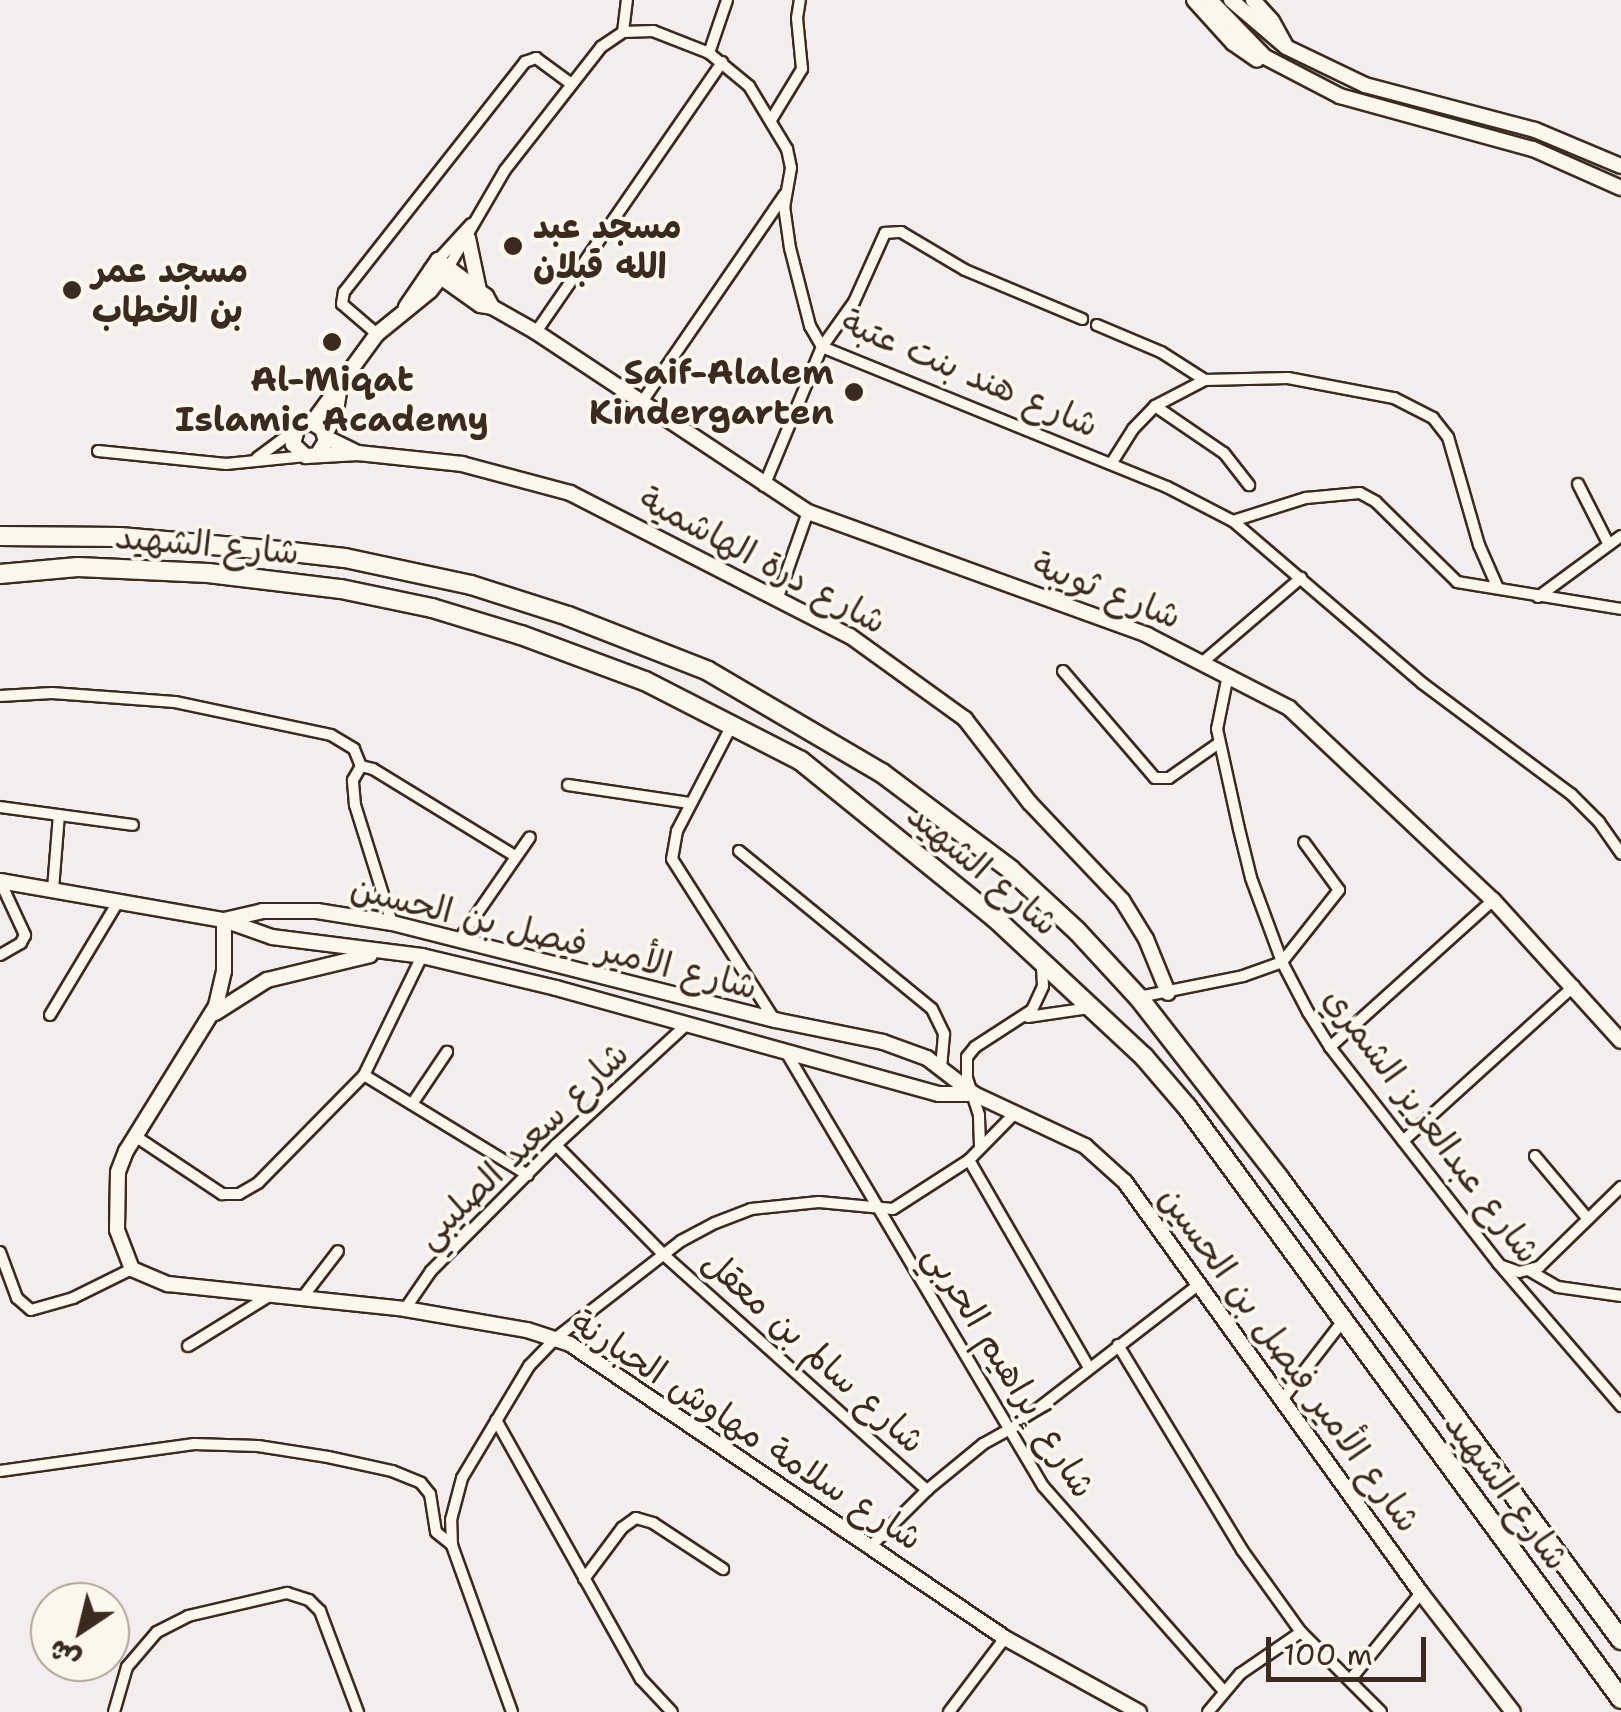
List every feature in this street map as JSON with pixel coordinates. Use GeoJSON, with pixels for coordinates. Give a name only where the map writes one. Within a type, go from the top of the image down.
{"type":"FeatureCollection","features":[{"type":"Feature","properties":{"kind":"highway","name":"شارع الشهيد"},"geometry":{"type":"LineString","coordinates":[[0,536],[120,536],[344,558],[471,585],[656,649],[746,690],[919,800],[1041,896],[1139,998],[1270,1166],[1621,1640]]}},
{"type":"Feature","properties":{"kind":"highway","name":"شارع الشهيد"},"geometry":{"type":"LineString","coordinates":[[0,574],[78,567],[188,572],[387,598],[476,620],[601,663],[733,723],[836,787],[1096,1008],[1187,1107],[1621,1699]]}},
{"type":"Feature","properties":{"kind":"street"},"geometry":{"type":"LineString","coordinates":[[252,462],[294,430],[312,422],[377,334],[405,307],[423,298],[439,269],[470,231],[570,83],[602,46],[623,32],[627,0]]}},
{"type":"Feature","properties":{"kind":"street"},"geometry":{"type":"LineString","coordinates":[[709,54],[727,0]]}},
{"type":"Feature","properties":{"kind":"street"},"geometry":{"type":"LineString","coordinates":[[771,120],[802,69],[797,18],[800,0]]}},
{"type":"Feature","properties":{"kind":"street"},"geometry":{"type":"LineString","coordinates":[[1194,0],[1240,49],[1358,104],[1534,150],[1621,188]]}},
{"type":"Feature","properties":{"kind":"street"},"geometry":{"type":"LineString","coordinates":[[1210,0],[1235,30],[1282,68]]}},
{"type":"Feature","properties":{"kind":"street"},"geometry":{"type":"LineString","coordinates":[[1231,0],[1286,47],[1381,90],[1536,130],[1621,166]]}},
{"type":"Feature","properties":{"kind":"street"},"geometry":{"type":"LineString","coordinates":[[1253,0],[1272,21],[1286,47]]}},
{"type":"Feature","properties":{"kind":"street","name":"شارع هند بنت عتبة"},"geometry":{"type":"LineString","coordinates":[[623,32],[653,31],[709,54],[749,86],[771,120],[790,159],[786,193],[790,248],[810,326],[822,347],[1111,464],[1234,521],[1422,683],[1570,794],[1599,822],[1621,854]]}},
{"type":"Feature","properties":{"kind":"street"},"geometry":{"type":"LineString","coordinates":[[377,334],[342,304],[344,292],[525,62],[536,58],[570,83]]}},
{"type":"Feature","properties":{"kind":"street"},"geometry":{"type":"LineString","coordinates":[[536,332],[722,62]]}},
{"type":"Feature","properties":{"kind":"street"},"geometry":{"type":"LineString","coordinates":[[642,402],[786,193]]}},
{"type":"Feature","properties":{"kind":"street"},"geometry":{"type":"LineString","coordinates":[[470,231],[479,290]]}},
{"type":"Feature","properties":{"kind":"street"},"geometry":{"type":"LineString","coordinates":[[764,486],[822,347],[854,302],[882,237],[890,231],[901,232],[964,270],[1082,319]]}},
{"type":"Feature","properties":{"kind":"street","name":"شارع ثويبة"},"geometry":{"type":"LineString","coordinates":[[439,269],[480,305],[492,306]]}},
{"type":"Feature","properties":{"kind":"street","name":"شارع ثويبة"},"geometry":{"type":"LineString","coordinates":[[439,269],[479,290],[492,306],[808,512],[1147,634],[1263,692],[1310,724],[1493,900],[1621,1041]]}},
{"type":"Feature","properties":{"kind":"street"},"geometry":{"type":"LineString","coordinates":[[1097,325],[1160,352],[1205,380]]}},
{"type":"Feature","properties":{"kind":"street"},"geometry":{"type":"LineString","coordinates":[[1111,464],[1155,406],[1205,380],[1288,378],[1342,385],[1394,398],[1434,418],[1453,448],[1479,545],[1497,586]]}},
{"type":"Feature","properties":{"kind":"street"},"geometry":{"type":"LineString","coordinates":[[98,451],[226,464],[312,454],[335,417],[340,388]]}},
{"type":"Feature","properties":{"kind":"street"},"geometry":{"type":"LineString","coordinates":[[1155,406],[1224,453],[1248,485]]}},
{"type":"Feature","properties":{"kind":"street","name":"شارع درة الهاشمية"},"geometry":{"type":"LineString","coordinates":[[312,422],[325,435],[358,453]]}},
{"type":"Feature","properties":{"kind":"street"},"geometry":{"type":"LineString","coordinates":[[294,430],[294,448],[312,454]]}},
{"type":"Feature","properties":{"kind":"street","name":"شارع درة الهاشمية"},"geometry":{"type":"LineString","coordinates":[[312,454],[358,453],[480,467],[570,494],[862,643],[965,719],[1030,804],[1122,900],[1146,940],[1168,992]]}},
{"type":"Feature","properties":{"kind":"street"},"geometry":{"type":"LineString","coordinates":[[1578,484],[1609,545]]}},
{"type":"Feature","properties":{"kind":"street"},"geometry":{"type":"LineString","coordinates":[[1234,521],[1306,498],[1360,493],[1376,502],[1457,582],[1621,609]]}},
{"type":"Feature","properties":{"kind":"street"},"geometry":{"type":"LineString","coordinates":[[778,597],[808,512]]}},
{"type":"Feature","properties":{"kind":"street"},"geometry":{"type":"LineString","coordinates":[[1538,597],[1621,536]]}},
{"type":"Feature","properties":{"kind":"street"},"geometry":{"type":"LineString","coordinates":[[1204,661],[1301,578]]}},
{"type":"Feature","properties":{"kind":"street"},"geometry":{"type":"LineString","coordinates":[[1063,671],[1155,778],[1169,778],[1219,743]]}},
{"type":"Feature","properties":{"kind":"street","name":"شارع عبدالعزيز الشمري"},"geometry":{"type":"LineString","coordinates":[[1228,675],[1218,712],[1219,743],[1251,878],[1282,962],[1330,1047],[1498,1262],[1621,1406]]}},
{"type":"Feature","properties":{"kind":"street"},"geometry":{"type":"LineString","coordinates":[[0,696],[52,693],[174,702],[331,736],[354,748],[361,766]]}},
{"type":"Feature","properties":{"kind":"street"},"geometry":{"type":"LineString","coordinates":[[733,723],[690,802],[672,848],[674,864],[774,1020]]}},
{"type":"Feature","properties":{"kind":"street"},"geometry":{"type":"LineString","coordinates":[[361,766],[374,769],[516,856]]}},
{"type":"Feature","properties":{"kind":"street"},"geometry":{"type":"LineString","coordinates":[[361,766],[353,780],[355,805],[392,924]]}},
{"type":"Feature","properties":{"kind":"street"},"geometry":{"type":"LineString","coordinates":[[568,786],[690,802]]}},
{"type":"Feature","properties":{"kind":"street"},"geometry":{"type":"LineString","coordinates":[[0,807],[132,825]]}},
{"type":"Feature","properties":{"kind":"street"},"geometry":{"type":"LineString","coordinates":[[53,889],[59,815]]}},
{"type":"Feature","properties":{"kind":"street"},"geometry":{"type":"LineString","coordinates":[[458,941],[530,836]]}},
{"type":"Feature","properties":{"kind":"street"},"geometry":{"type":"LineString","coordinates":[[1139,998],[1243,976],[1282,962],[1338,890],[1304,842]]}},
{"type":"Feature","properties":{"kind":"street"},"geometry":{"type":"LineString","coordinates":[[739,851],[932,1009],[944,1034],[941,1066]]}},
{"type":"Feature","properties":{"kind":"street"},"geometry":{"type":"LineString","coordinates":[[0,881],[25,936],[22,943],[0,955]]}},
{"type":"Feature","properties":{"kind":"street","name":"شارع الأمير فيصل بن الحسين"},"geometry":{"type":"LineString","coordinates":[[0,881],[224,920],[260,934],[422,956],[556,988],[684,1027],[939,1094],[974,1094]]}},
{"type":"Feature","properties":{"kind":"street"},"geometry":{"type":"LineString","coordinates":[[1330,1047],[1493,900]]}},
{"type":"Feature","properties":{"kind":"street"},"geometry":{"type":"LineString","coordinates":[[50,1015],[118,902]]}},
{"type":"Feature","properties":{"kind":"street","name":"شارع الأمير فيصل بن الحسين"},"geometry":{"type":"LineString","coordinates":[[224,920],[262,912],[316,911],[392,924],[774,1020],[898,1046],[941,1066],[974,1094],[1085,1146],[1114,1170],[1511,1711]]}},
{"type":"Feature","properties":{"kind":"street"},"geometry":{"type":"LineString","coordinates":[[0,1252],[17,1298],[31,1310],[73,1298],[132,1269],[120,1242],[114,1202],[121,1164],[210,1016],[223,983],[224,920]]}},
{"type":"Feature","properties":{"kind":"street"},"geometry":{"type":"LineString","coordinates":[[210,1016],[267,980],[382,952]]}},
{"type":"Feature","properties":{"kind":"street"},"geometry":{"type":"LineString","coordinates":[[135,1136],[222,1194],[239,1194],[258,1184],[364,1075],[422,956]]}},
{"type":"Feature","properties":{"kind":"street"},"geometry":{"type":"LineString","coordinates":[[980,1146],[974,1094],[966,1070],[970,1052],[1022,1019],[1039,998],[1043,986],[1040,959]]}},
{"type":"Feature","properties":{"kind":"street"},"geometry":{"type":"LineString","coordinates":[[1403,1142],[1574,985]]}},
{"type":"Feature","properties":{"kind":"street"},"geometry":{"type":"LineString","coordinates":[[1022,1019],[1096,1008]]}},
{"type":"Feature","properties":{"kind":"street","name":"شارع سعيد الصليبي"},"geometry":{"type":"LineString","coordinates":[[406,1309],[432,1271],[556,1146],[684,1027]]}},
{"type":"Feature","properties":{"kind":"street"},"geometry":{"type":"LineString","coordinates":[[412,1104],[447,1052]]}},
{"type":"Feature","properties":{"kind":"street","name":"شارع إبراهيم الحربي"},"geometry":{"type":"LineString","coordinates":[[786,1052],[1043,1486],[1223,1690]]}},
{"type":"Feature","properties":{"kind":"street"},"geometry":{"type":"LineString","coordinates":[[364,1075],[528,1174]]}},
{"type":"Feature","properties":{"kind":"street"},"geometry":{"type":"LineString","coordinates":[[512,1712],[452,1544],[451,1520],[462,1478],[523,1374],[556,1338],[681,1241],[751,1209],[819,1202],[878,1211],[907,1202],[969,1160],[1014,1115]]}},
{"type":"Feature","properties":{"kind":"street","name":"شارع سالم بن معقل"},"geometry":{"type":"LineString","coordinates":[[556,1146],[664,1254],[927,1490]]}},
{"type":"Feature","properties":{"kind":"street"},"geometry":{"type":"LineString","coordinates":[[1535,1156],[1588,1220]]}},
{"type":"Feature","properties":{"kind":"street"},"geometry":{"type":"LineString","coordinates":[[969,1160],[1088,1366]]}},
{"type":"Feature","properties":{"kind":"street"},"geometry":{"type":"LineString","coordinates":[[1530,1271],[1547,1261],[1621,1187]]}},
{"type":"Feature","properties":{"kind":"street"},"geometry":{"type":"LineString","coordinates":[[302,1298],[338,1252]]}},
{"type":"Feature","properties":{"kind":"street"},"geometry":{"type":"LineString","coordinates":[[1498,1262],[1507,1269],[1530,1271],[1558,1287],[1621,1296]]}},
{"type":"Feature","properties":{"kind":"street","name":"شارع سلامة مهاوش الحبارنة"},"geometry":{"type":"LineString","coordinates":[[132,1269],[168,1284],[406,1309],[556,1338],[583,1351],[1005,1638],[1140,1712]]}},
{"type":"Feature","properties":{"kind":"street","name":"شارع سالم بن معقل"},"geometry":{"type":"LineString","coordinates":[[872,1546],[927,1490],[983,1444],[1008,1432],[1088,1366],[1197,1286]]}},
{"type":"Feature","properties":{"kind":"street"},"geometry":{"type":"LineString","coordinates":[[188,1346],[271,1295]]}},
{"type":"Feature","properties":{"kind":"street"},"geometry":{"type":"LineString","coordinates":[[1281,1401],[1342,1322]]}},
{"type":"Feature","properties":{"kind":"street"},"geometry":{"type":"LineString","coordinates":[[1118,1345],[1227,1526],[1302,1632],[1381,1712]]}},
{"type":"Feature","properties":{"kind":"street"},"geometry":{"type":"LineString","coordinates":[[496,1420],[640,1679],[672,1712]]}},
{"type":"Feature","properties":{"kind":"street"},"geometry":{"type":"LineString","coordinates":[[0,1471],[194,1444],[248,1445],[328,1457],[392,1470],[421,1482],[430,1494],[436,1532],[452,1544]]}},
{"type":"Feature","properties":{"kind":"street"},"geometry":{"type":"LineString","coordinates":[[584,1579],[622,1528],[636,1518],[653,1523],[723,1569]]}},
{"type":"Feature","properties":{"kind":"street"},"geometry":{"type":"LineString","coordinates":[[1350,1680],[1421,1592]]}},
{"type":"Feature","properties":{"kind":"street"},"geometry":{"type":"LineString","coordinates":[[114,1712],[126,1668],[140,1648],[167,1626],[200,1613],[288,1594],[310,1600],[320,1611],[358,1712]]}},
{"type":"Feature","properties":{"kind":"street"},"geometry":{"type":"LineString","coordinates":[[1208,1712],[1223,1690],[1302,1632]]}},
{"type":"Feature","properties":{"kind":"street"},"geometry":{"type":"LineString","coordinates":[[949,1712],[1005,1638]]}},
{"type":"Feature","properties":{"kind":"place","name":"مسجد عبد الله قبلان"},"geometry":{"type":"Point","coordinates":[513,246]}},
{"type":"Feature","properties":{"kind":"place","name":"مسجد عمر بن الخطاب"},"geometry":{"type":"Point","coordinates":[72,290]}},
{"type":"Feature","properties":{"kind":"place","name":"Al-Miqat Islamic Academy"},"geometry":{"type":"Point","coordinates":[332,342]}},
{"type":"Feature","properties":{"kind":"place","name":"Saif-Alalem Kindergarten"},"geometry":{"type":"Point","coordinates":[854,392]}}]}
